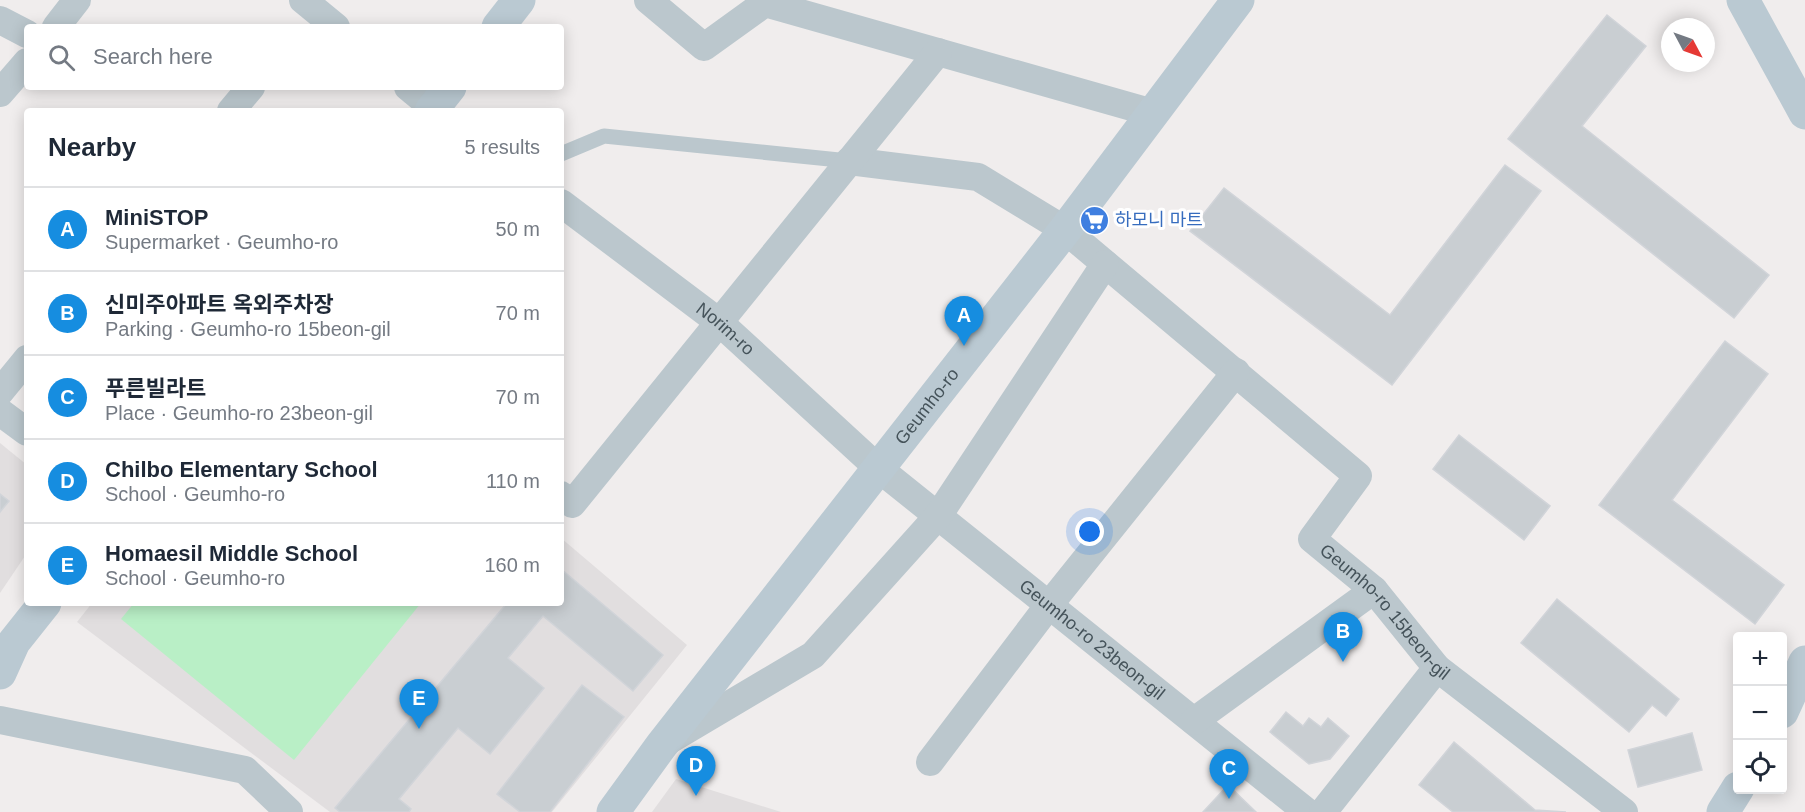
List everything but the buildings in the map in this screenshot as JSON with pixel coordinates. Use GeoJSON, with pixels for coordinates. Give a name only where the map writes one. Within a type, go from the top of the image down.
{"type":"FeatureCollection","features":[{"type":"Feature","properties":{"kind":"street"},"geometry":{"type":"LineString","coordinates":[[58,24],[77,0]]}},
{"type":"Feature","properties":{"kind":"street"},"geometry":{"type":"LineString","coordinates":[[500,24],[519,0]]}},
{"type":"Feature","properties":{"kind":"street"},"geometry":{"type":"LineString","coordinates":[[648,0],[704,48],[765,3],[1153,114]]}},
{"type":"Feature","properties":{"kind":"street","name":"Geumho-ro"},"geometry":{"type":"LineString","coordinates":[[613,812],[661,746],[1065,230],[1238,0]]}},
{"type":"Feature","properties":{"kind":"street"},"geometry":{"type":"LineString","coordinates":[[1743,0],[1805,113]]}},
{"type":"Feature","properties":{"kind":"street"},"geometry":{"type":"LineString","coordinates":[[0,20],[24,32]]}},
{"type":"Feature","properties":{"kind":"street"},"geometry":{"type":"LineString","coordinates":[[564,497],[572,504],[938,52]]}},
{"type":"Feature","properties":{"kind":"street"},"geometry":{"type":"LineString","coordinates":[[0,93],[24,65]]}},
{"type":"Feature","properties":{"kind":"street"},"geometry":{"type":"LineString","coordinates":[[234,108],[248,90]]}},
{"type":"Feature","properties":{"kind":"street"},"geometry":{"type":"LineString","coordinates":[[413,90],[438,104]]}},
{"type":"Feature","properties":{"kind":"street","name":"Geumho-ro 15beon-gil"},"geometry":{"type":"LineString","coordinates":[[849,161],[978,177],[1065,230],[1236,372],[1358,476],[1312,539],[1374,590],[1437,668],[1624,812]]}},
{"type":"Feature","properties":{"kind":"street","name":"Norim-ro"},"geometry":{"type":"LineString","coordinates":[[564,206],[719,322],[878,468]]}},
{"type":"Feature","properties":{"kind":"street"},"geometry":{"type":"LineString","coordinates":[[661,746],[813,655],[939,516],[1105,264]]}},
{"type":"Feature","properties":{"kind":"street"},"geometry":{"type":"LineString","coordinates":[[0,392],[24,363]]}},
{"type":"Feature","properties":{"kind":"street"},"geometry":{"type":"LineString","coordinates":[[930,762],[1049,605],[1236,372]]}},
{"type":"Feature","properties":{"kind":"street"},"geometry":{"type":"LineString","coordinates":[[0,412],[24,430]]}},
{"type":"Feature","properties":{"kind":"street","name":"Geumho-ro 23beon-gil"},"geometry":{"type":"LineString","coordinates":[[878,468],[1307,812]]}},
{"type":"Feature","properties":{"kind":"street"},"geometry":{"type":"LineString","coordinates":[[1194,721],[1374,590]]}},
{"type":"Feature","properties":{"kind":"street"},"geometry":{"type":"LineString","coordinates":[[0,673],[14,642],[43,606]]}},
{"type":"Feature","properties":{"kind":"street"},"geometry":{"type":"LineString","coordinates":[[1787,701],[1805,662]]}},
{"type":"Feature","properties":{"kind":"street"},"geometry":{"type":"LineString","coordinates":[[1323,812],[1437,668]]}},
{"type":"Feature","properties":{"kind":"street"},"geometry":{"type":"LineString","coordinates":[[0,720],[245,770],[289,812]]}},
{"type":"Feature","properties":{"kind":"street"},"geometry":{"type":"LineString","coordinates":[[1723,812],[1734,794]]}},
{"type":"Feature","properties":{"kind":"lane"},"geometry":{"type":"LineString","coordinates":[[564,153],[604,136],[849,161]]}},
{"type":"Feature","properties":{"kind":"shaded area"},"geometry":{"type":"Polygon","coordinates":[[[0,443],[24,463],[24,557],[0,593],[0,443]]]}},
{"type":"Feature","properties":{"kind":"shaded area"},"geometry":{"type":"Polygon","coordinates":[[[564,541],[687,645],[552,812],[330,812],[77,622],[90,606],[564,606],[564,541]]]}},
{"type":"Feature","properties":{"kind":"shaded area"},"geometry":{"type":"Polygon","coordinates":[[[676,779],[781,812],[652,812],[676,779]]]}},
{"type":"Feature","properties":{"kind":"green space"},"geometry":{"type":"Polygon","coordinates":[[[132,606],[419,606],[294,760],[121,619],[132,606]]]}},
{"type":"Feature","properties":{"kind":"place","name":"하모니 마트"},"geometry":{"type":"Point","coordinates":[1094,220]}},
{"type":"Feature","properties":{"kind":"place","name":"MiniSTOP"},"geometry":{"type":"Point","coordinates":[964,346]}},
{"type":"Feature","properties":{"kind":"place","name":"신미주아파트 옥외주차장"},"geometry":{"type":"Point","coordinates":[1343,662]}},
{"type":"Feature","properties":{"kind":"place","name":"Homaesil Middle School"},"geometry":{"type":"Point","coordinates":[419,729]}},
{"type":"Feature","properties":{"kind":"place","name":"Chilbo Elementary School"},"geometry":{"type":"Point","coordinates":[696,796]}},
{"type":"Feature","properties":{"kind":"place","name":"푸른빌라트"},"geometry":{"type":"Point","coordinates":[1229,799]}}]}
